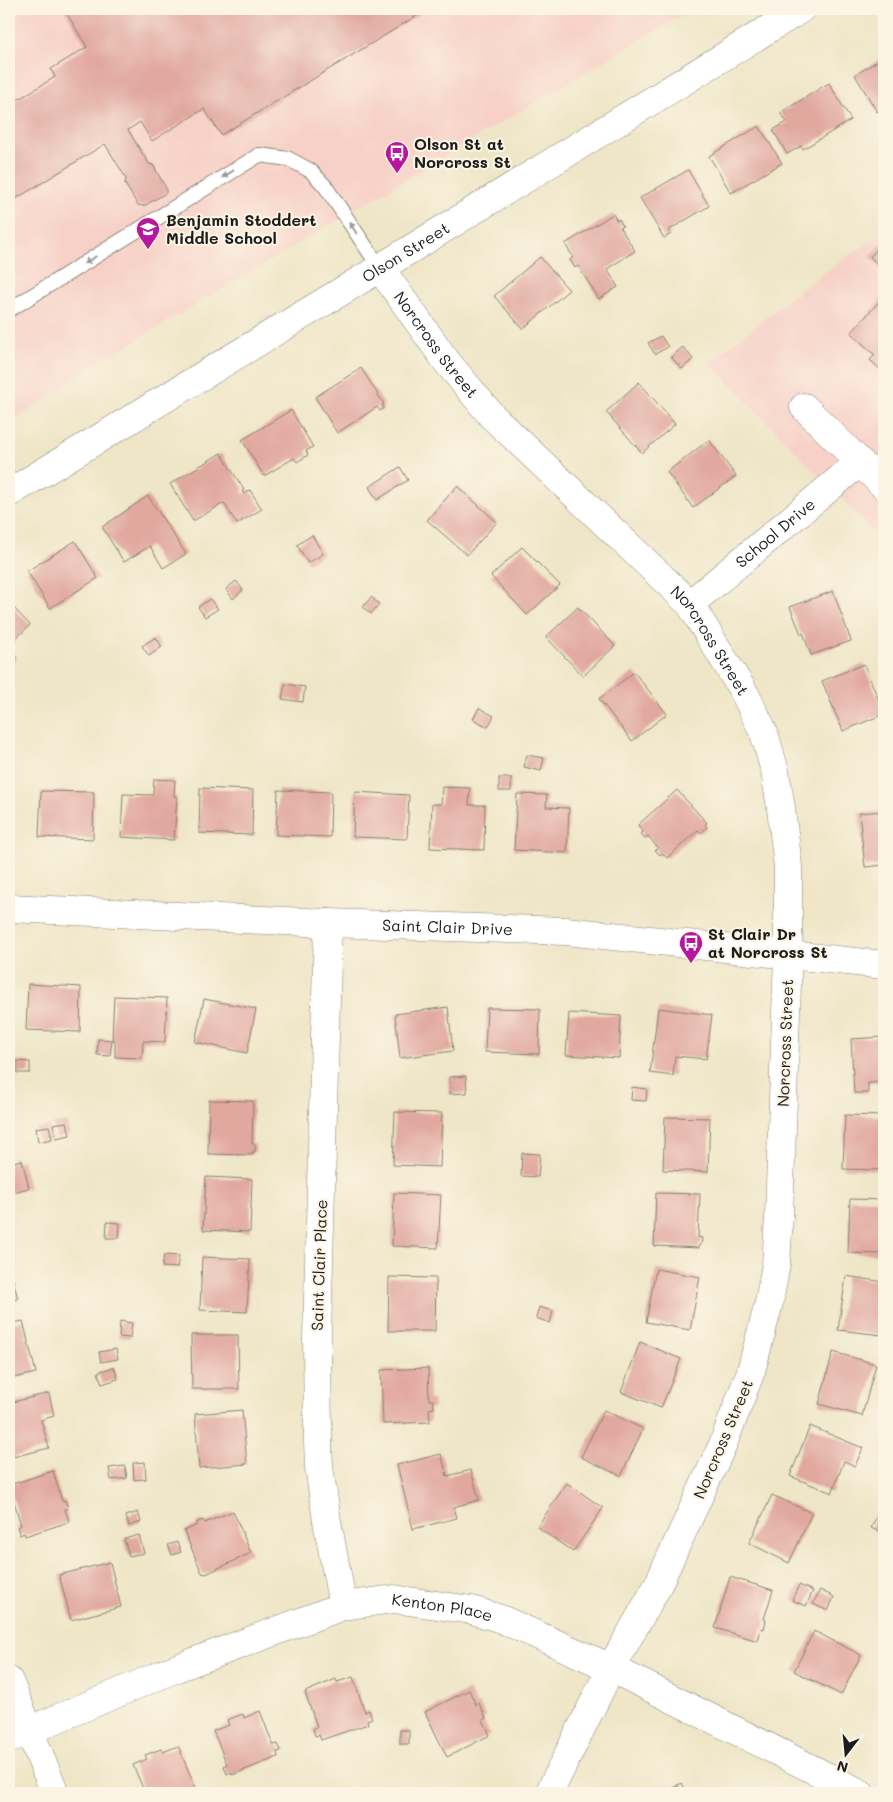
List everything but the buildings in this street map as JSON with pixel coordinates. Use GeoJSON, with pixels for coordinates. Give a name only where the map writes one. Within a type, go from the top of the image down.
{"type":"FeatureCollection","features":[{"type":"Feature","properties":{"kind":"street","name":"Olson Street"},"geometry":{"type":"LineString","coordinates":[[9,493],[380,268],[800,9]]}},
{"type":"Feature","properties":{"kind":"street","name":"Norcross Street"},"geometry":{"type":"LineString","coordinates":[[380,268],[447,362],[492,416],[690,604],[745,694],[764,733],[775,771],[782,808],[788,867],[788,955],[779,1216],[776,1264],[769,1303],[751,1371],[723,1444],[657,1587],[611,1668],[549,1793]]}},
{"type":"Feature","properties":{"kind":"street"},"geometry":{"type":"LineString","coordinates":[[804,407],[884,486]]}},
{"type":"Feature","properties":{"kind":"street","name":"School Drive"},"geometry":{"type":"LineString","coordinates":[[690,604],[860,462]]}},
{"type":"Feature","properties":{"kind":"street","name":"Saint Clair Drive"},"geometry":{"type":"LineString","coordinates":[[9,908],[328,923],[566,931],[884,965]]}},
{"type":"Feature","properties":{"kind":"street","name":"Saint Clair Place"},"geometry":{"type":"LineString","coordinates":[[328,923],[317,1337],[318,1442],[319,1467],[327,1521],[343,1606]]}},
{"type":"Feature","properties":{"kind":"street","name":"Kenton Place"},"geometry":{"type":"LineString","coordinates":[[18,1734],[177,1668],[343,1606],[394,1599],[472,1610],[501,1619],[611,1668],[860,1793]]}},
{"type":"Feature","properties":{"kind":"street"},"geometry":{"type":"LineString","coordinates":[[9,1681],[18,1734],[55,1793]]}},
{"type":"Feature","properties":{"kind":"lane"},"geometry":{"type":"LineString","coordinates":[[9,310],[259,155],[289,159],[311,171],[325,186],[380,268]]}},
{"type":"Feature","properties":{"kind":"shaded area","name":"Benjamin Stoddert Middle School"},"geometry":{"type":"Polygon","coordinates":[[[9,9],[692,9],[86,370],[9,425],[9,9]]]}},
{"type":"Feature","properties":{"kind":"shaded area"},"geometry":{"type":"Polygon","coordinates":[[[884,233],[884,543],[709,362],[820,275],[884,233]]]}},
{"type":"Feature","properties":{"kind":"place","name":"Olson St at Norcross St"},"geometry":{"type":"Point","coordinates":[397,174]}},
{"type":"Feature","properties":{"kind":"place","name":"Benjamin Stoddert Middle School"},"geometry":{"type":"Point","coordinates":[148,250]}},
{"type":"Feature","properties":{"kind":"place","name":"St Clair Dr at Norcross St"},"geometry":{"type":"Point","coordinates":[691,964]}}]}
